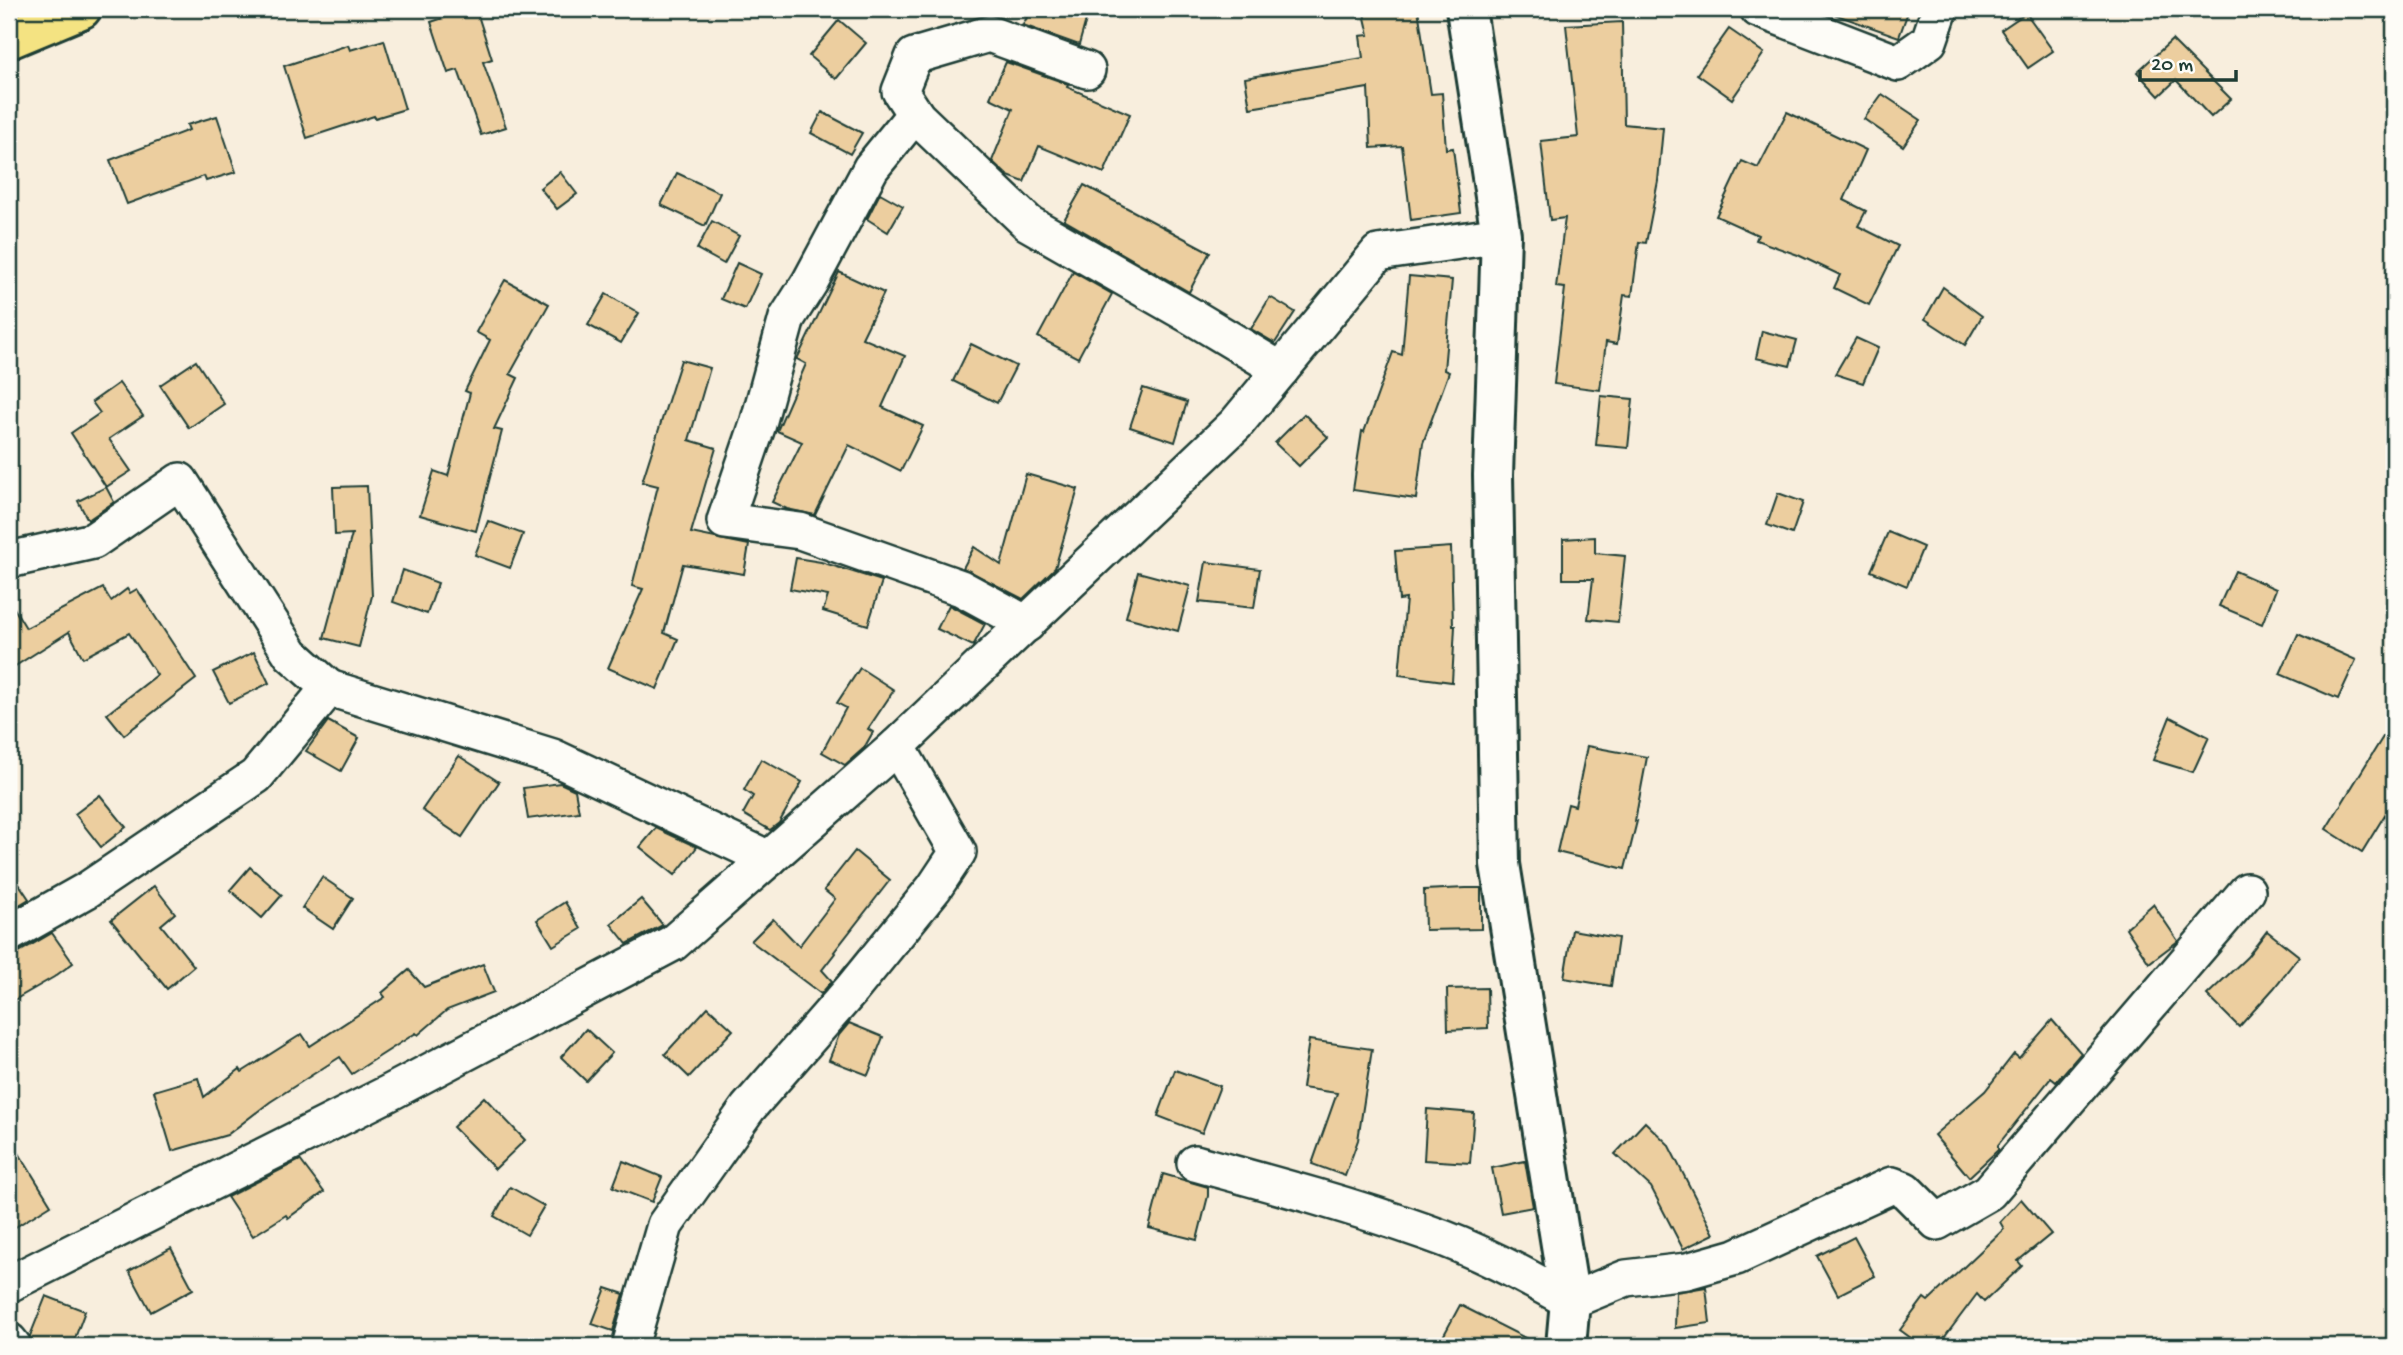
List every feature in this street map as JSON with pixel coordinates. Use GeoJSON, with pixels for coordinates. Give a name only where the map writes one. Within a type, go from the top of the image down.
{"type":"FeatureCollection","features":[{"type":"Feature","properties":{"kind":"highway"},"geometry":{"type":"LineString","coordinates":[[9,39],[80,9]]}},
{"type":"Feature","properties":{"kind":"street"},"geometry":{"type":"LineString","coordinates":[[1466,9],[1501,235],[1493,475],[1500,864],[1570,1301],[1566,1346]]}},
{"type":"Feature","properties":{"kind":"street"},"geometry":{"type":"LineString","coordinates":[[1758,9],[1898,63],[1929,40],[1940,9]]}},
{"type":"Feature","properties":{"kind":"street"},"geometry":{"type":"LineString","coordinates":[[1087,70],[989,34],[915,56],[900,91],[915,114],[1028,223],[1281,370]]}},
{"type":"Feature","properties":{"kind":"street"},"geometry":{"type":"LineString","coordinates":[[915,114],[872,168],[810,282],[787,318],[758,424],[725,521],[800,531],[961,588],[1027,624]]}},
{"type":"Feature","properties":{"kind":"street"},"geometry":{"type":"LineString","coordinates":[[9,1284],[389,1093],[673,943],[897,746],[1236,424],[1378,253],[1501,235]]}},
{"type":"Feature","properties":{"kind":"street"},"geometry":{"type":"LineString","coordinates":[[9,560],[93,541],[180,481],[291,654],[329,688],[553,757],[769,859]]}},
{"type":"Feature","properties":{"kind":"street"},"geometry":{"type":"LineString","coordinates":[[9,934],[87,890],[256,776],[329,688]]}},
{"type":"Feature","properties":{"kind":"street"},"geometry":{"type":"LineString","coordinates":[[630,1346],[665,1225],[748,1108],[852,989],[934,888],[958,852],[897,746]]}},
{"type":"Feature","properties":{"kind":"street"},"geometry":{"type":"LineString","coordinates":[[1570,1301],[1626,1278],[1687,1271],[1736,1257],[1892,1185],[1905,1190],[1937,1222],[1989,1192],[2247,891]]}},
{"type":"Feature","properties":{"kind":"street"},"geometry":{"type":"LineString","coordinates":[[1195,1163],[1294,1190],[1427,1232],[1521,1273],[1570,1301]]}},
{"type":"Feature","properties":{"kind":"street"},"geometry":{"type":"LineString","coordinates":[[9,1341],[13,1346]]}},
{"type":"Feature","properties":{"kind":"building"},"geometry":{"type":"Polygon","coordinates":[[[476,9],[492,59],[483,62],[506,127],[481,135],[458,70],[448,73],[431,22],[476,9]]]}},
{"type":"Feature","properties":{"kind":"building"},"geometry":{"type":"Polygon","coordinates":[[[1031,9],[1089,9],[1079,45],[1023,25],[1031,9]]]}},
{"type":"Feature","properties":{"kind":"building"},"geometry":{"type":"Polygon","coordinates":[[[1363,9],[1418,9],[1431,94],[1442,93],[1446,149],[1453,148],[1461,213],[1411,220],[1402,146],[1371,148],[1368,88],[1250,108],[1245,78],[1363,58],[1360,36],[1369,35],[1363,9]]]}},
{"type":"Feature","properties":{"kind":"building"},"geometry":{"type":"Polygon","coordinates":[[[1831,9],[1909,9],[1899,37],[1831,13],[1831,9]]]}},
{"type":"Feature","properties":{"kind":"building"},"geometry":{"type":"Polygon","coordinates":[[[2026,13],[2053,51],[2028,68],[2001,30],[2026,13]]]}},
{"type":"Feature","properties":{"kind":"building"},"geometry":{"type":"Polygon","coordinates":[[[839,20],[866,43],[836,79],[809,56],[839,20]]]}},
{"type":"Feature","properties":{"kind":"building"},"geometry":{"type":"Polygon","coordinates":[[[1622,22],[1624,124],[1663,128],[1658,181],[1646,243],[1639,242],[1632,296],[1624,295],[1617,344],[1606,342],[1600,390],[1554,384],[1565,288],[1556,287],[1565,218],[1550,220],[1541,141],[1578,137],[1566,25],[1622,22]]]}},
{"type":"Feature","properties":{"kind":"building"},"geometry":{"type":"Polygon","coordinates":[[[1729,29],[1764,53],[1732,99],[1697,74],[1729,29]]]}},
{"type":"Feature","properties":{"kind":"building"},"geometry":{"type":"Polygon","coordinates":[[[384,40],[405,109],[307,138],[284,66],[348,45],[350,50],[384,40]]]}},
{"type":"Feature","properties":{"kind":"building"},"geometry":{"type":"Polygon","coordinates":[[[2172,40],[2231,99],[2211,117],[2176,80],[2159,96],[2137,72],[2172,40]]]}},
{"type":"Feature","properties":{"kind":"building"},"geometry":{"type":"Polygon","coordinates":[[[1006,62],[1068,84],[1067,87],[1130,114],[1104,173],[1039,146],[1024,182],[1008,176],[992,161],[1013,109],[990,98],[1006,62]]]}},
{"type":"Feature","properties":{"kind":"building"},"geometry":{"type":"Polygon","coordinates":[[[1882,94],[1921,120],[1903,146],[1864,119],[1882,94]]]}},
{"type":"Feature","properties":{"kind":"building"},"geometry":{"type":"Polygon","coordinates":[[[822,112],[862,133],[850,154],[811,133],[822,112]]]}},
{"type":"Feature","properties":{"kind":"building"},"geometry":{"type":"Polygon","coordinates":[[[1787,112],[1866,150],[1844,200],[1866,211],[1858,226],[1898,246],[1869,305],[1834,288],[1840,275],[1798,255],[1756,240],[1758,235],[1716,216],[1742,161],[1758,168],[1787,112]]]}},
{"type":"Feature","properties":{"kind":"building"},"geometry":{"type":"Polygon","coordinates":[[[217,116],[236,172],[206,181],[204,176],[127,204],[110,160],[189,130],[187,125],[217,116]]]}},
{"type":"Feature","properties":{"kind":"building"},"geometry":{"type":"Polygon","coordinates":[[[560,172],[577,194],[557,209],[540,188],[560,172]]]}},
{"type":"Feature","properties":{"kind":"building"},"geometry":{"type":"Polygon","coordinates":[[[677,173],[720,193],[705,226],[661,205],[677,173]]]}},
{"type":"Feature","properties":{"kind":"building"},"geometry":{"type":"Polygon","coordinates":[[[1084,185],[1210,252],[1189,292],[1064,220],[1084,185]]]}},
{"type":"Feature","properties":{"kind":"building"},"geometry":{"type":"Polygon","coordinates":[[[880,193],[903,206],[888,232],[867,219],[880,193]]]}},
{"type":"Feature","properties":{"kind":"building"},"geometry":{"type":"Polygon","coordinates":[[[712,221],[739,236],[724,264],[697,249],[712,221]]]}},
{"type":"Feature","properties":{"kind":"building"},"geometry":{"type":"Polygon","coordinates":[[[737,263],[761,274],[745,309],[721,299],[737,263]]]}},
{"type":"Feature","properties":{"kind":"building"},"geometry":{"type":"Polygon","coordinates":[[[839,272],[884,293],[862,338],[905,356],[882,407],[923,426],[901,471],[849,445],[815,515],[787,509],[772,502],[802,442],[777,431],[806,364],[797,359],[839,272]]]}},
{"type":"Feature","properties":{"kind":"building"},"geometry":{"type":"Polygon","coordinates":[[[1073,272],[1112,294],[1078,358],[1038,337],[1073,272]]]}},
{"type":"Feature","properties":{"kind":"building"},"geometry":{"type":"Polygon","coordinates":[[[1409,276],[1452,280],[1444,370],[1449,372],[1423,443],[1416,499],[1353,490],[1362,431],[1364,432],[1393,352],[1402,355],[1409,276]]]}},
{"type":"Feature","properties":{"kind":"building"},"geometry":{"type":"Polygon","coordinates":[[[505,280],[549,304],[510,374],[518,378],[494,429],[502,431],[476,531],[420,515],[434,471],[448,476],[470,393],[465,391],[490,340],[476,332],[505,280]]]}},
{"type":"Feature","properties":{"kind":"building"},"geometry":{"type":"Polygon","coordinates":[[[1943,287],[1982,316],[1965,345],[1925,319],[1943,287]]]}},
{"type":"Feature","properties":{"kind":"building"},"geometry":{"type":"Polygon","coordinates":[[[606,294],[639,313],[621,343],[588,325],[606,294]]]}},
{"type":"Feature","properties":{"kind":"building"},"geometry":{"type":"Polygon","coordinates":[[[1270,297],[1295,312],[1275,343],[1251,329],[1270,297]]]}},
{"type":"Feature","properties":{"kind":"building"},"geometry":{"type":"Polygon","coordinates":[[[1762,331],[1797,340],[1790,366],[1756,358],[1762,331]]]}},
{"type":"Feature","properties":{"kind":"building"},"geometry":{"type":"Polygon","coordinates":[[[1856,338],[1878,348],[1863,383],[1835,374],[1856,338]]]}},
{"type":"Feature","properties":{"kind":"building"},"geometry":{"type":"Polygon","coordinates":[[[971,344],[1016,366],[997,403],[953,381],[971,344]]]}},
{"type":"Feature","properties":{"kind":"building"},"geometry":{"type":"Polygon","coordinates":[[[681,360],[710,368],[689,440],[716,448],[691,533],[749,545],[744,574],[683,564],[664,633],[678,639],[657,689],[608,668],[643,589],[632,586],[658,486],[642,482],[681,360]]]}},
{"type":"Feature","properties":{"kind":"building"},"geometry":{"type":"Polygon","coordinates":[[[196,361],[224,404],[189,428],[160,385],[196,361]]]}},
{"type":"Feature","properties":{"kind":"building"},"geometry":{"type":"Polygon","coordinates":[[[119,383],[143,416],[109,439],[131,471],[106,487],[71,433],[100,413],[92,402],[119,383]]]}},
{"type":"Feature","properties":{"kind":"building"},"geometry":{"type":"Polygon","coordinates":[[[1143,388],[1187,402],[1175,442],[1130,427],[1143,388]]]}},
{"type":"Feature","properties":{"kind":"building"},"geometry":{"type":"Polygon","coordinates":[[[1601,396],[1633,399],[1628,448],[1596,445],[1601,396]]]}},
{"type":"Feature","properties":{"kind":"building"},"geometry":{"type":"Polygon","coordinates":[[[1304,414],[1328,437],[1299,466],[1275,443],[1304,414]]]}},
{"type":"Feature","properties":{"kind":"building"},"geometry":{"type":"Polygon","coordinates":[[[1026,474],[1078,489],[1055,568],[1023,599],[963,568],[974,547],[1001,565],[1026,474]]]}},
{"type":"Feature","properties":{"kind":"building"},"geometry":{"type":"Polygon","coordinates":[[[367,486],[372,596],[359,647],[324,638],[352,534],[335,535],[333,487],[367,486]]]}},
{"type":"Feature","properties":{"kind":"building"},"geometry":{"type":"Polygon","coordinates":[[[106,487],[114,502],[88,520],[78,501],[106,487]]]}},
{"type":"Feature","properties":{"kind":"building"},"geometry":{"type":"Polygon","coordinates":[[[1778,493],[1803,502],[1792,534],[1767,525],[1778,493]]]}},
{"type":"Feature","properties":{"kind":"building"},"geometry":{"type":"Polygon","coordinates":[[[488,521],[523,534],[510,568],[475,555],[488,521]]]}},
{"type":"Feature","properties":{"kind":"building"},"geometry":{"type":"Polygon","coordinates":[[[1888,532],[1923,547],[1907,586],[1871,571],[1888,532]]]}},
{"type":"Feature","properties":{"kind":"building"},"geometry":{"type":"Polygon","coordinates":[[[1595,537],[1595,553],[1625,556],[1618,622],[1588,619],[1593,579],[1563,579],[1563,539],[1595,537]]]}},
{"type":"Feature","properties":{"kind":"building"},"geometry":{"type":"Polygon","coordinates":[[[1451,547],[1455,626],[1452,682],[1399,675],[1406,599],[1399,600],[1395,551],[1451,547]]]}},
{"type":"Feature","properties":{"kind":"building"},"geometry":{"type":"Polygon","coordinates":[[[796,558],[821,562],[882,581],[868,625],[823,611],[828,596],[790,589],[796,558]]]}},
{"type":"Feature","properties":{"kind":"building"},"geometry":{"type":"Polygon","coordinates":[[[1206,562],[1260,569],[1254,608],[1199,602],[1206,562]]]}},
{"type":"Feature","properties":{"kind":"building"},"geometry":{"type":"Polygon","coordinates":[[[403,570],[438,583],[427,614],[393,602],[403,570]]]}},
{"type":"Feature","properties":{"kind":"building"},"geometry":{"type":"Polygon","coordinates":[[[2235,571],[2276,589],[2262,624],[2219,606],[2235,571]]]}},
{"type":"Feature","properties":{"kind":"building"},"geometry":{"type":"Polygon","coordinates":[[[1138,572],[1190,586],[1178,631],[1126,617],[1138,572]]]}},
{"type":"Feature","properties":{"kind":"building"},"geometry":{"type":"Polygon","coordinates":[[[103,588],[111,601],[127,589],[130,593],[137,589],[196,679],[124,735],[107,714],[157,675],[129,633],[83,658],[69,632],[9,670],[9,600],[26,628],[103,588]]]}},
{"type":"Feature","properties":{"kind":"building"},"geometry":{"type":"Polygon","coordinates":[[[949,605],[985,624],[973,646],[937,629],[949,605]]]}},
{"type":"Feature","properties":{"kind":"building"},"geometry":{"type":"Polygon","coordinates":[[[2298,634],[2356,660],[2338,699],[2280,674],[2298,634]]]}},
{"type":"Feature","properties":{"kind":"building"},"geometry":{"type":"Polygon","coordinates":[[[254,652],[269,683],[229,703],[213,672],[254,652]]]}},
{"type":"Feature","properties":{"kind":"building"},"geometry":{"type":"Polygon","coordinates":[[[860,668],[894,690],[868,729],[873,732],[864,748],[845,765],[822,752],[846,708],[837,703],[860,668]]]}},
{"type":"Feature","properties":{"kind":"building"},"geometry":{"type":"Polygon","coordinates":[[[2170,717],[2209,737],[2193,772],[2153,760],[2170,717]]]}},
{"type":"Feature","properties":{"kind":"building"},"geometry":{"type":"Polygon","coordinates":[[[2394,719],[2394,800],[2362,852],[2326,829],[2394,719]]]}},
{"type":"Feature","properties":{"kind":"building"},"geometry":{"type":"Polygon","coordinates":[[[328,721],[359,738],[341,771],[306,751],[328,721]]]}},
{"type":"Feature","properties":{"kind":"building"},"geometry":{"type":"Polygon","coordinates":[[[1587,746],[1647,757],[1637,821],[1625,869],[1557,852],[1568,804],[1575,806],[1587,746]]]}},
{"type":"Feature","properties":{"kind":"building"},"geometry":{"type":"Polygon","coordinates":[[[459,756],[499,782],[462,837],[422,810],[459,756]]]}},
{"type":"Feature","properties":{"kind":"building"},"geometry":{"type":"Polygon","coordinates":[[[761,759],[802,782],[779,823],[770,830],[743,814],[753,796],[744,790],[761,759]]]}},
{"type":"Feature","properties":{"kind":"building"},"geometry":{"type":"Polygon","coordinates":[[[560,783],[575,790],[579,812],[528,819],[523,788],[560,783]]]}},
{"type":"Feature","properties":{"kind":"building"},"geometry":{"type":"Polygon","coordinates":[[[100,795],[126,827],[101,847],[75,814],[100,795]]]}},
{"type":"Feature","properties":{"kind":"building"},"geometry":{"type":"Polygon","coordinates":[[[656,828],[697,847],[675,875],[640,847],[656,828]]]}},
{"type":"Feature","properties":{"kind":"building"},"geometry":{"type":"Polygon","coordinates":[[[855,851],[890,880],[822,970],[832,981],[821,994],[751,941],[773,919],[799,946],[835,899],[824,890],[855,851]]]}},
{"type":"Feature","properties":{"kind":"building"},"geometry":{"type":"Polygon","coordinates":[[[250,867],[282,895],[262,918],[230,890],[250,867]]]}},
{"type":"Feature","properties":{"kind":"building"},"geometry":{"type":"Polygon","coordinates":[[[9,869],[29,899],[9,911],[9,869]]]}},
{"type":"Feature","properties":{"kind":"building"},"geometry":{"type":"Polygon","coordinates":[[[322,877],[353,898],[333,929],[302,908],[322,877]]]}},
{"type":"Feature","properties":{"kind":"building"},"geometry":{"type":"Polygon","coordinates":[[[154,886],[175,913],[161,925],[194,966],[167,989],[111,920],[154,886]]]}},
{"type":"Feature","properties":{"kind":"building"},"geometry":{"type":"Polygon","coordinates":[[[1481,888],[1481,929],[1425,930],[1424,890],[1481,888]]]}},
{"type":"Feature","properties":{"kind":"building"},"geometry":{"type":"Polygon","coordinates":[[[641,899],[663,925],[627,944],[611,924],[641,899]]]}},
{"type":"Feature","properties":{"kind":"building"},"geometry":{"type":"Polygon","coordinates":[[[565,902],[581,929],[553,946],[537,920],[565,902]]]}},
{"type":"Feature","properties":{"kind":"building"},"geometry":{"type":"Polygon","coordinates":[[[2153,904],[2178,941],[2149,963],[2126,928],[2153,904]]]}},
{"type":"Feature","properties":{"kind":"building"},"geometry":{"type":"Polygon","coordinates":[[[1572,930],[1618,938],[1611,986],[1564,978],[1572,930]]]}},
{"type":"Feature","properties":{"kind":"building"},"geometry":{"type":"Polygon","coordinates":[[[2267,931],[2299,956],[2239,1027],[2207,995],[2247,957],[2267,931]]]}},
{"type":"Feature","properties":{"kind":"building"},"geometry":{"type":"Polygon","coordinates":[[[52,933],[73,963],[9,1003],[9,954],[19,952],[52,933]]]}},
{"type":"Feature","properties":{"kind":"building"},"geometry":{"type":"Polygon","coordinates":[[[483,964],[494,992],[447,1010],[418,1035],[416,1033],[352,1074],[340,1057],[270,1102],[227,1135],[172,1151],[154,1091],[198,1078],[204,1097],[240,1069],[242,1072],[302,1034],[310,1046],[385,997],[382,993],[409,970],[424,987],[483,964]]]}},
{"type":"Feature","properties":{"kind":"building"},"geometry":{"type":"Polygon","coordinates":[[[1487,988],[1488,1028],[1448,1030],[1447,989],[1487,988]]]}},
{"type":"Feature","properties":{"kind":"building"},"geometry":{"type":"Polygon","coordinates":[[[708,1007],[733,1030],[689,1077],[665,1054],[708,1007]]]}},
{"type":"Feature","properties":{"kind":"building"},"geometry":{"type":"Polygon","coordinates":[[[2052,1020],[2081,1053],[2056,1082],[2051,1078],[1998,1145],[1998,1150],[1969,1177],[1934,1135],[1985,1091],[2014,1054],[2019,1058],[2052,1020]]]}},
{"type":"Feature","properties":{"kind":"building"},"geometry":{"type":"Polygon","coordinates":[[[849,1023],[883,1037],[868,1075],[829,1060],[839,1035],[849,1023]]]}},
{"type":"Feature","properties":{"kind":"building"},"geometry":{"type":"Polygon","coordinates":[[[586,1029],[612,1053],[586,1081],[561,1057],[586,1029]]]}},
{"type":"Feature","properties":{"kind":"building"},"geometry":{"type":"Polygon","coordinates":[[[1309,1040],[1372,1049],[1358,1140],[1345,1176],[1312,1164],[1337,1093],[1302,1088],[1309,1040]]]}},
{"type":"Feature","properties":{"kind":"building"},"geometry":{"type":"Polygon","coordinates":[[[1175,1070],[1220,1086],[1202,1133],[1158,1116],[1175,1070]]]}},
{"type":"Feature","properties":{"kind":"building"},"geometry":{"type":"Polygon","coordinates":[[[484,1097],[525,1140],[495,1169],[453,1127],[484,1097]]]}},
{"type":"Feature","properties":{"kind":"building"},"geometry":{"type":"Polygon","coordinates":[[[1427,1109],[1474,1113],[1470,1163],[1424,1160],[1427,1109]]]}},
{"type":"Feature","properties":{"kind":"building"},"geometry":{"type":"Polygon","coordinates":[[[1645,1122],[1668,1144],[1714,1234],[1683,1249],[1651,1187],[1615,1154],[1645,1122]]]}},
{"type":"Feature","properties":{"kind":"building"},"geometry":{"type":"Polygon","coordinates":[[[9,1137],[51,1205],[9,1231],[9,1137]]]}},
{"type":"Feature","properties":{"kind":"building"},"geometry":{"type":"Polygon","coordinates":[[[300,1160],[324,1192],[288,1218],[286,1215],[253,1236],[227,1197],[300,1160]]]}},
{"type":"Feature","properties":{"kind":"building"},"geometry":{"type":"Polygon","coordinates":[[[623,1161],[662,1177],[652,1202],[613,1187],[623,1161]]]}},
{"type":"Feature","properties":{"kind":"building"},"geometry":{"type":"Polygon","coordinates":[[[1525,1161],[1533,1207],[1501,1213],[1492,1168],[1525,1161]]]}},
{"type":"Feature","properties":{"kind":"building"},"geometry":{"type":"Polygon","coordinates":[[[1163,1174],[1208,1187],[1197,1240],[1149,1228],[1163,1174]]]}},
{"type":"Feature","properties":{"kind":"building"},"geometry":{"type":"Polygon","coordinates":[[[510,1187],[544,1206],[527,1235],[494,1216],[510,1187]]]}},
{"type":"Feature","properties":{"kind":"building"},"geometry":{"type":"Polygon","coordinates":[[[2021,1199],[2051,1234],[2018,1261],[2022,1266],[1984,1302],[1977,1294],[1938,1346],[1922,1346],[1900,1330],[1924,1298],[1928,1301],[2004,1229],[2000,1222],[2021,1199]]]}},
{"type":"Feature","properties":{"kind":"building"},"geometry":{"type":"Polygon","coordinates":[[[1854,1237],[1875,1276],[1838,1295],[1817,1256],[1854,1237]]]}},
{"type":"Feature","properties":{"kind":"building"},"geometry":{"type":"Polygon","coordinates":[[[171,1248],[193,1289],[151,1312],[129,1271],[171,1248]]]}},
{"type":"Feature","properties":{"kind":"building"},"geometry":{"type":"Polygon","coordinates":[[[1706,1287],[1710,1323],[1675,1328],[1676,1292],[1706,1287]]]}},
{"type":"Feature","properties":{"kind":"building"},"geometry":{"type":"Polygon","coordinates":[[[606,1288],[624,1294],[613,1331],[592,1324],[606,1288]]]}},
{"type":"Feature","properties":{"kind":"building"},"geometry":{"type":"Polygon","coordinates":[[[46,1296],[85,1311],[72,1346],[33,1346],[30,1336],[46,1296]]]}},
{"type":"Feature","properties":{"kind":"building"},"geometry":{"type":"Polygon","coordinates":[[[1460,1305],[1541,1346],[1438,1346],[1460,1305]]]}}]}
